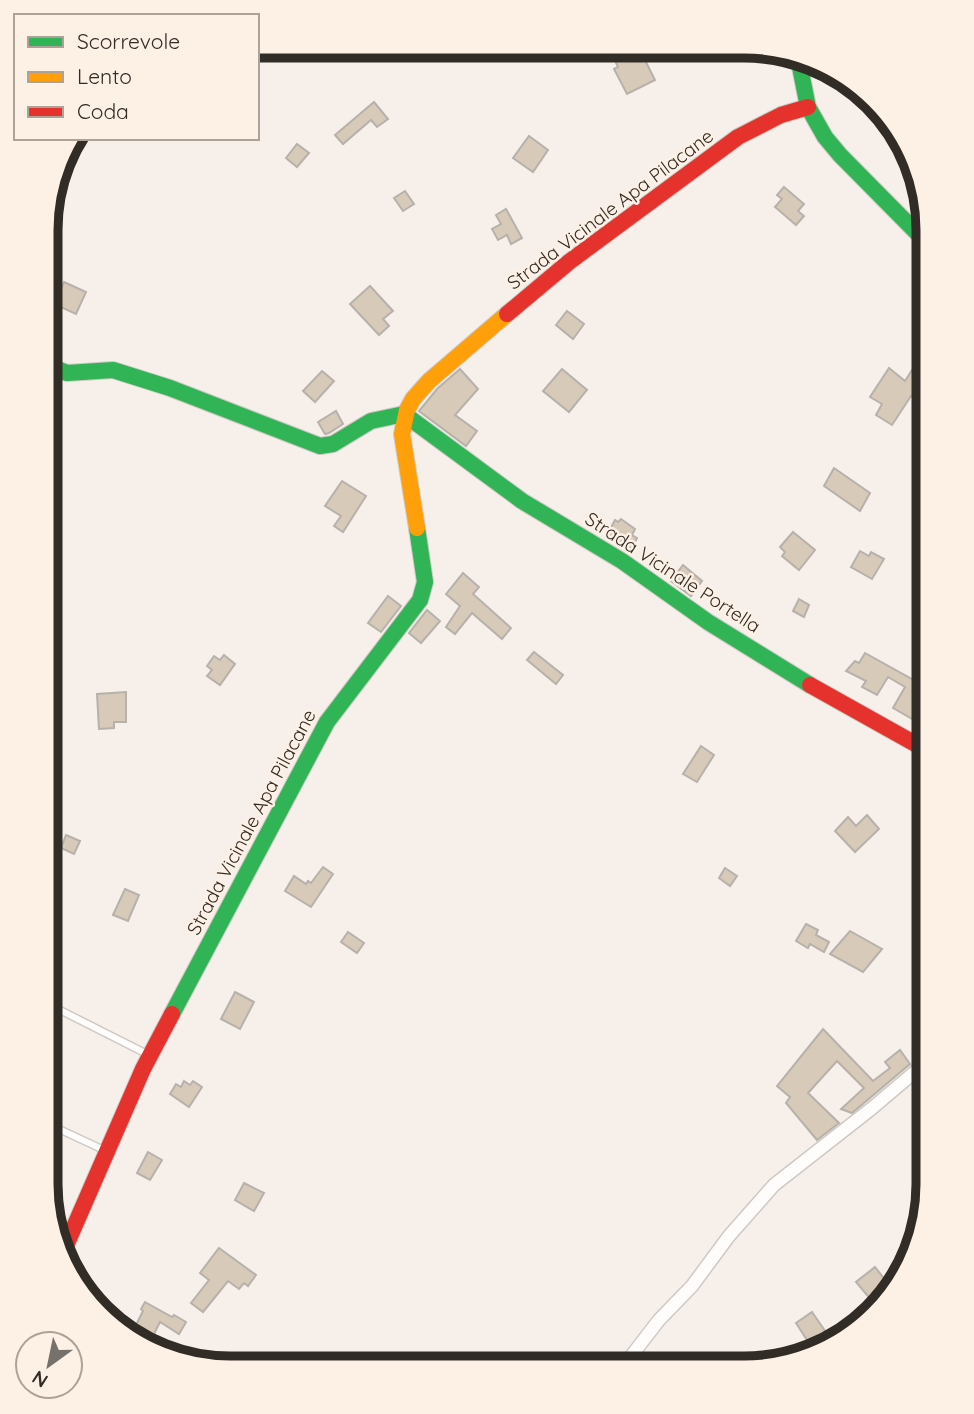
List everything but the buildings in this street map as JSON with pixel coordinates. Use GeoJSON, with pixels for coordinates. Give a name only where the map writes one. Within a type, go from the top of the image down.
{"type":"FeatureCollection","features":[{"type":"Feature","properties":{"kind":"street"},"geometry":{"type":"LineString","coordinates":[[800,68],[808,107],[825,137],[916,231]]}},
{"type":"Feature","properties":{"kind":"street","name":"Strada Vicinale Apa Pilacane"},"geometry":{"type":"LineString","coordinates":[[68,1242],[150,1056],[327,722],[420,600],[425,582],[402,434],[404,414],[410,402],[429,381],[569,262],[738,137],[781,115],[808,107]]}},
{"type":"Feature","properties":{"kind":"street"},"geometry":{"type":"LineString","coordinates":[[58,369],[67,373],[113,370],[170,387],[320,446],[333,444],[371,421],[404,414]]}},
{"type":"Feature","properties":{"kind":"street","name":"Strada Vicinale Portella"},"geometry":{"type":"LineString","coordinates":[[404,414],[522,501],[622,561],[708,622],[821,692],[916,744]]}},
{"type":"Feature","properties":{"kind":"street"},"geometry":{"type":"LineString","coordinates":[[631,1356],[659,1320],[692,1286],[729,1236],[766,1193],[916,1071]]}},
{"type":"Feature","properties":{"kind":"lane"},"geometry":{"type":"LineString","coordinates":[[58,1009],[150,1056]]}},
{"type":"Feature","properties":{"kind":"lane"},"geometry":{"type":"LineString","coordinates":[[58,1129],[108,1152]]}},
{"type":"Feature","properties":{"kind":"traffic: fast"},"geometry":{"type":"LineString","coordinates":[[800,68],[808,107],[825,137],[916,232]]}},
{"type":"Feature","properties":{"kind":"traffic: fast"},"geometry":{"type":"LineString","coordinates":[[58,369],[67,373],[113,370],[170,388],[320,446],[333,444],[371,421],[404,414],[522,501],[622,561],[708,622],[810,685]]}},
{"type":"Feature","properties":{"kind":"traffic: fast"},"geometry":{"type":"LineString","coordinates":[[172,1014],[327,722],[420,600],[425,582],[417,528]]}},
{"type":"Feature","properties":{"kind":"traffic: slow"},"geometry":{"type":"LineString","coordinates":[[417,528],[402,434],[407,410],[429,381],[507,314]]}},
{"type":"Feature","properties":{"kind":"traffic: jam"},"geometry":{"type":"LineString","coordinates":[[507,314],[569,262],[738,137],[781,115],[808,107]]}},
{"type":"Feature","properties":{"kind":"traffic: jam"},"geometry":{"type":"LineString","coordinates":[[810,685],[916,744]]}},
{"type":"Feature","properties":{"kind":"traffic: jam"},"geometry":{"type":"LineString","coordinates":[[68,1242],[143,1069],[172,1014]]}}]}
